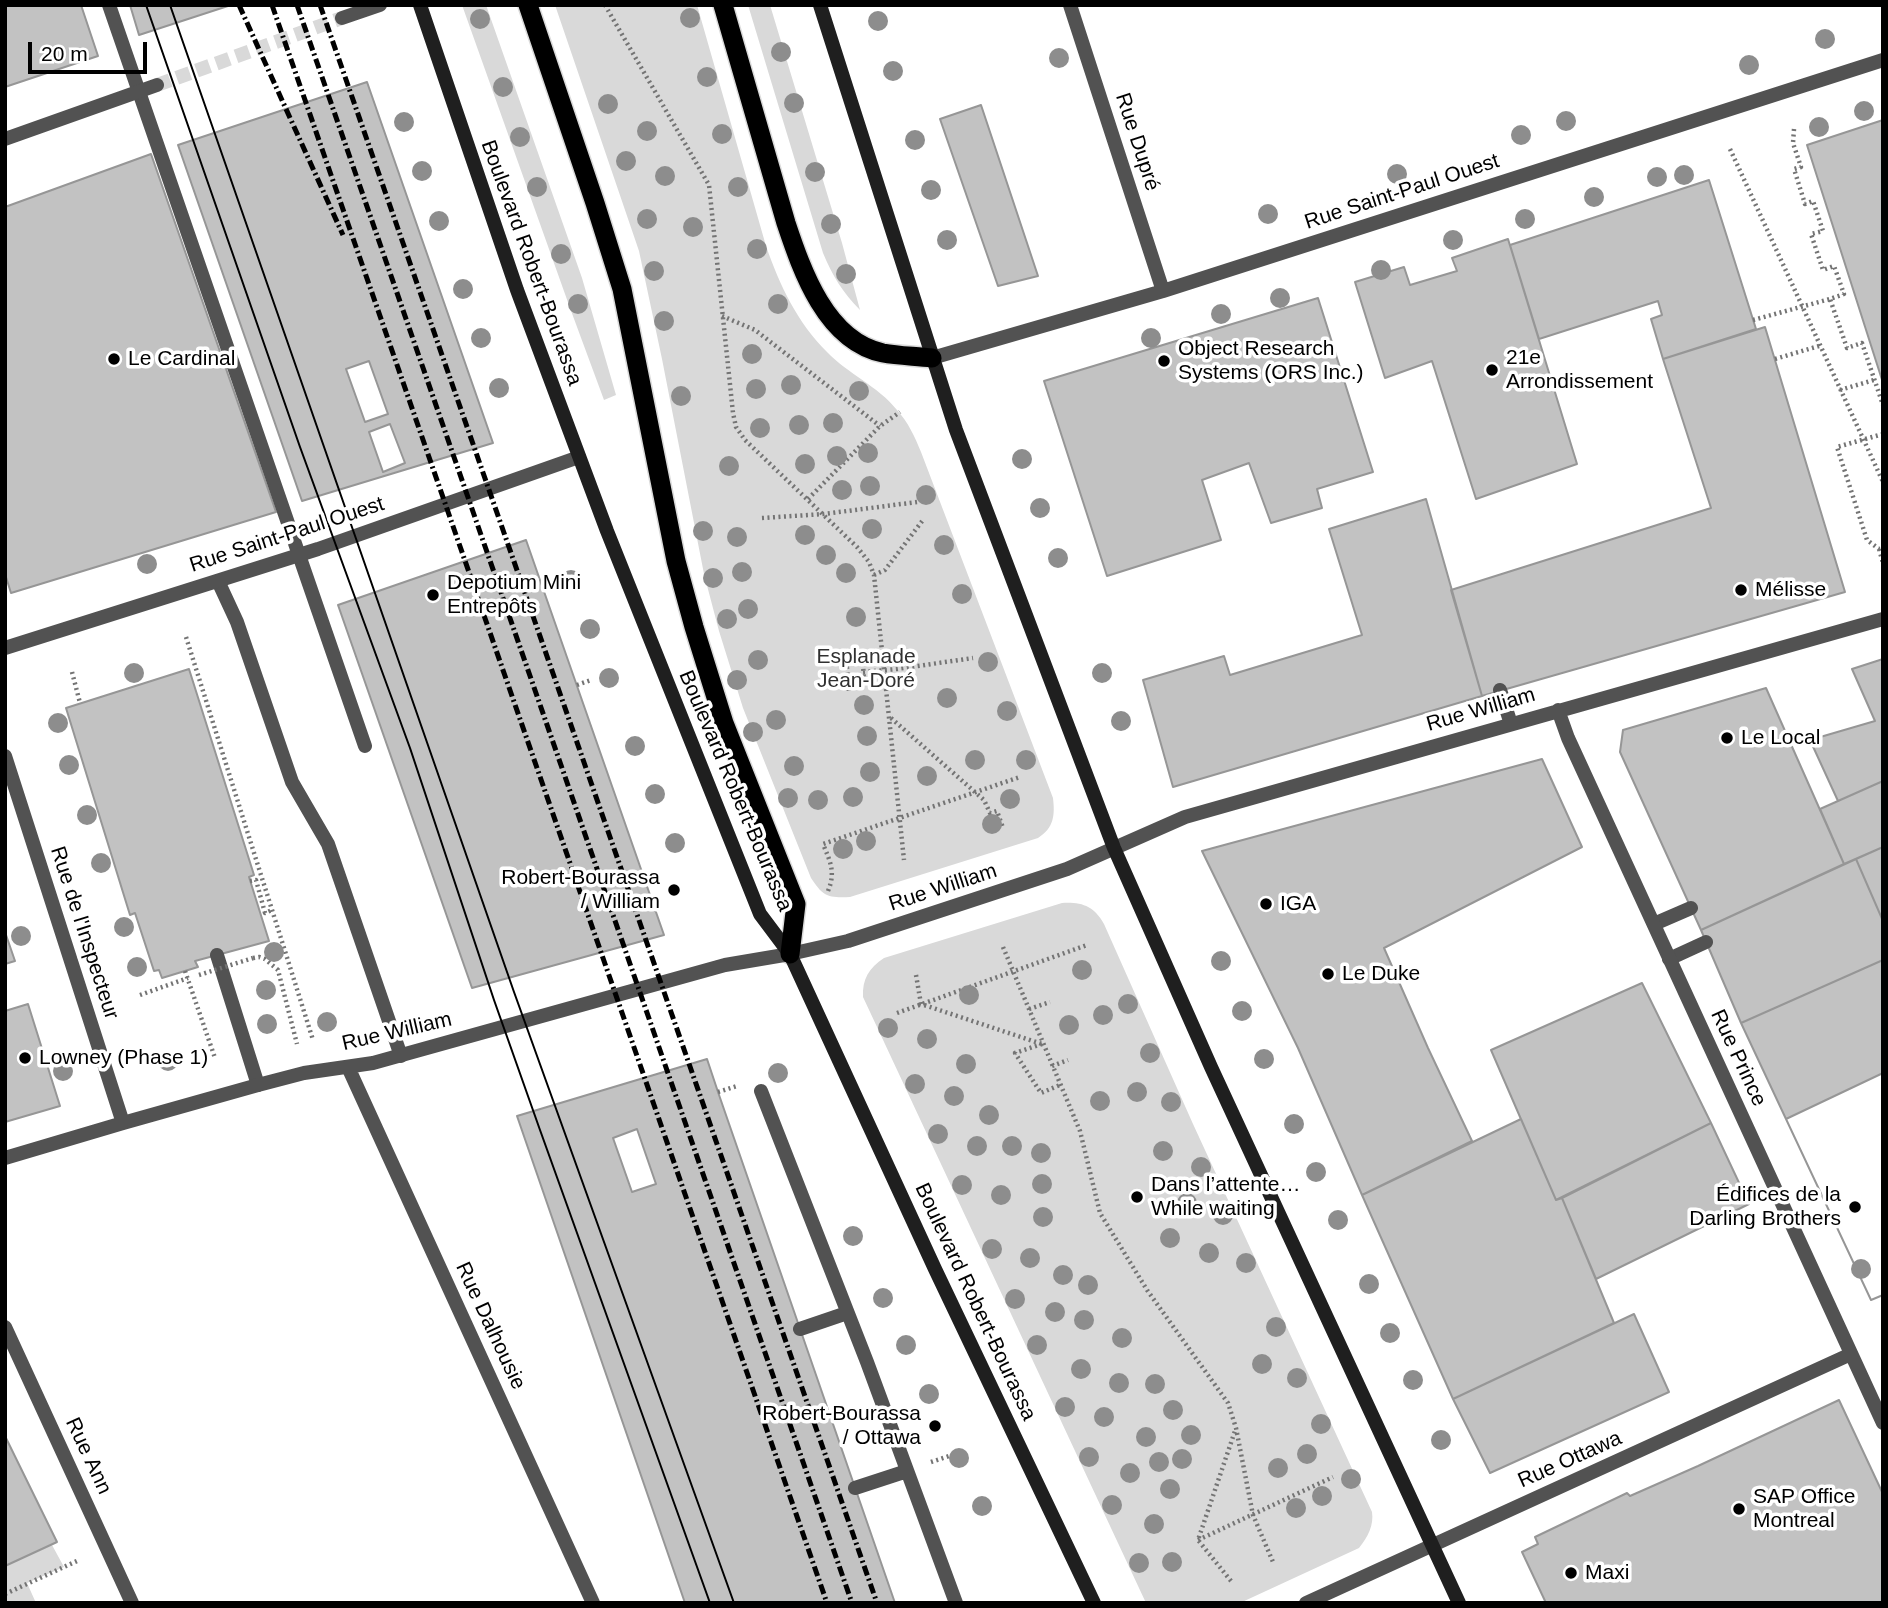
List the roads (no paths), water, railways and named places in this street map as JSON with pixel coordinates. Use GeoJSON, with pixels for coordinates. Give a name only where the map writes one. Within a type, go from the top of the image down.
{"type":"FeatureCollection","features":[{"type":"Feature","properties":{"kind":"highway"},"geometry":{"type":"LineString","coordinates":[[528,5],[622,289],[676,561],[700,648],[724,723],[796,904],[790,954]]}},
{"type":"Feature","properties":{"kind":"highway"},"geometry":{"type":"LineString","coordinates":[[723,5],[796,253],[818,299],[837,324],[860,344],[883,353],[932,358]]}},
{"type":"Feature","properties":{"kind":"main road","name":"Boulevard Robert-Bourassa"},"geometry":{"type":"LineString","coordinates":[[420,5],[517,290],[579,457],[760,914],[790,954],[935,1269],[1094,1603]]}},
{"type":"Feature","properties":{"kind":"main road"},"geometry":{"type":"LineString","coordinates":[[820,5],[932,358],[1114,848],[1216,1079],[1460,1603]]}},
{"type":"Feature","properties":{"kind":"street"},"geometry":{"type":"LineString","coordinates":[[109,5],[365,746]]}},
{"type":"Feature","properties":{"kind":"street"},"geometry":{"type":"LineString","coordinates":[[342,18],[380,5]]}},
{"type":"Feature","properties":{"kind":"street","name":"Rue Dupré"},"geometry":{"type":"LineString","coordinates":[[1070,5],[1163,291]]}},
{"type":"Feature","properties":{"kind":"street","name":"Rue Saint-Paul Ouest"},"geometry":{"type":"LineString","coordinates":[[932,358],[1163,291],[1883,60]]}},
{"type":"Feature","properties":{"kind":"street"},"geometry":{"type":"LineString","coordinates":[[5,139],[157,85]]}},
{"type":"Feature","properties":{"kind":"street","name":"Rue Saint-Paul Ouest"},"geometry":{"type":"LineString","coordinates":[[5,648],[300,554],[579,457]]}},
{"type":"Feature","properties":{"kind":"street"},"geometry":{"type":"LineString","coordinates":[[218,581],[237,622],[292,782],[328,844],[401,1056]]}},
{"type":"Feature","properties":{"kind":"street","name":"Rue William"},"geometry":{"type":"LineString","coordinates":[[5,1158],[304,1073],[373,1063],[725,965],[790,954],[864,936],[1067,869],[1185,817],[1883,618]]}},
{"type":"Feature","properties":{"kind":"street"},"geometry":{"type":"LineString","coordinates":[[1500,690],[1511,724]]}},
{"type":"Feature","properties":{"kind":"street","name":"Rue Prince"},"geometry":{"type":"LineString","coordinates":[[1558,710],[1568,738],[1883,1423]]}},
{"type":"Feature","properties":{"kind":"street","name":"Rue de l'Inspecteur"},"geometry":{"type":"LineString","coordinates":[[5,756],[123,1123]]}},
{"type":"Feature","properties":{"kind":"street"},"geometry":{"type":"LineString","coordinates":[[1654,924],[1691,908]]}},
{"type":"Feature","properties":{"kind":"street"},"geometry":{"type":"LineString","coordinates":[[1670,959],[1706,942]]}},
{"type":"Feature","properties":{"kind":"street"},"geometry":{"type":"LineString","coordinates":[[217,955],[258,1085]]}},
{"type":"Feature","properties":{"kind":"street","name":"Rue Dalhousie"},"geometry":{"type":"LineString","coordinates":[[348,1067],[593,1603]]}},
{"type":"Feature","properties":{"kind":"street"},"geometry":{"type":"LineString","coordinates":[[761,1091],[956,1603]]}},
{"type":"Feature","properties":{"kind":"street"},"geometry":{"type":"LineString","coordinates":[[800,1329],[847,1313]]}},
{"type":"Feature","properties":{"kind":"street","name":"Rue Ann"},"geometry":{"type":"LineString","coordinates":[[5,1327],[132,1603]]}},
{"type":"Feature","properties":{"kind":"street","name":"Rue Ottawa"},"geometry":{"type":"LineString","coordinates":[[1306,1603],[1851,1354]]}},
{"type":"Feature","properties":{"kind":"street"},"geometry":{"type":"LineString","coordinates":[[855,1488],[907,1471]]}},
{"type":"Feature","properties":{"kind":"tunnel"},"geometry":{"type":"LineString","coordinates":[[157,85],[342,18]]}},
{"type":"Feature","properties":{"kind":"tram line"},"geometry":{"type":"LineString","coordinates":[[146,5],[300,447],[410,748],[494,1000],[710,1603]]}},
{"type":"Feature","properties":{"kind":"tram line"},"geometry":{"type":"LineString","coordinates":[[170,5],[514,992],[734,1603]]}},
{"type":"Feature","properties":{"kind":"railway"},"geometry":{"type":"LineString","coordinates":[[239,5],[343,235]]}},
{"type":"Feature","properties":{"kind":"railway"},"geometry":{"type":"LineString","coordinates":[[272,5],[827,1603]]}},
{"type":"Feature","properties":{"kind":"railway"},"geometry":{"type":"LineString","coordinates":[[297,5],[852,1603]]}},
{"type":"Feature","properties":{"kind":"railway"},"geometry":{"type":"LineString","coordinates":[[320,5],[877,1603]]}},
{"type":"Feature","properties":{"kind":"place","name":"Le Cardinal"},"geometry":{"type":"Point","coordinates":[114,359]}},
{"type":"Feature","properties":{"kind":"place","name":"Object Research Systems (ORS Inc.)"},"geometry":{"type":"Point","coordinates":[1164,361]}},
{"type":"Feature","properties":{"kind":"place","name":"21e Arrondissement"},"geometry":{"type":"Point","coordinates":[1492,370]}},
{"type":"Feature","properties":{"kind":"place","name":"Mélisse"},"geometry":{"type":"Point","coordinates":[1741,590]}},
{"type":"Feature","properties":{"kind":"place","name":"Depotium Mini Entrepôts"},"geometry":{"type":"Point","coordinates":[433,595]}},
{"type":"Feature","properties":{"kind":"place","name":"Le Local"},"geometry":{"type":"Point","coordinates":[1727,738]}},
{"type":"Feature","properties":{"kind":"place","name":"Robert-Bourassa / William"},"geometry":{"type":"Point","coordinates":[674,890]}},
{"type":"Feature","properties":{"kind":"place","name":"IGA"},"geometry":{"type":"Point","coordinates":[1266,904]}},
{"type":"Feature","properties":{"kind":"place","name":"Le Duke"},"geometry":{"type":"Point","coordinates":[1328,974]}},
{"type":"Feature","properties":{"kind":"place","name":"Lowney (Phase 1)"},"geometry":{"type":"Point","coordinates":[25,1058]}},
{"type":"Feature","properties":{"kind":"place","name":"Dans l’attente… While waiting"},"geometry":{"type":"Point","coordinates":[1137,1197]}},
{"type":"Feature","properties":{"kind":"place","name":"Édifices de la Darling Brothers"},"geometry":{"type":"Point","coordinates":[1855,1207]}},
{"type":"Feature","properties":{"kind":"place","name":"Robert-Bourassa / Ottawa"},"geometry":{"type":"Point","coordinates":[935,1426]}},
{"type":"Feature","properties":{"kind":"place","name":"SAP Office Montreal"},"geometry":{"type":"Point","coordinates":[1739,1509]}},
{"type":"Feature","properties":{"kind":"place","name":"Maxi"},"geometry":{"type":"Point","coordinates":[1571,1573]}},
{"type":"Feature","properties":{"kind":"park label","name":"Esplanade Jean-Doré"},"geometry":{"type":"Point","coordinates":[866,669]}}]}
